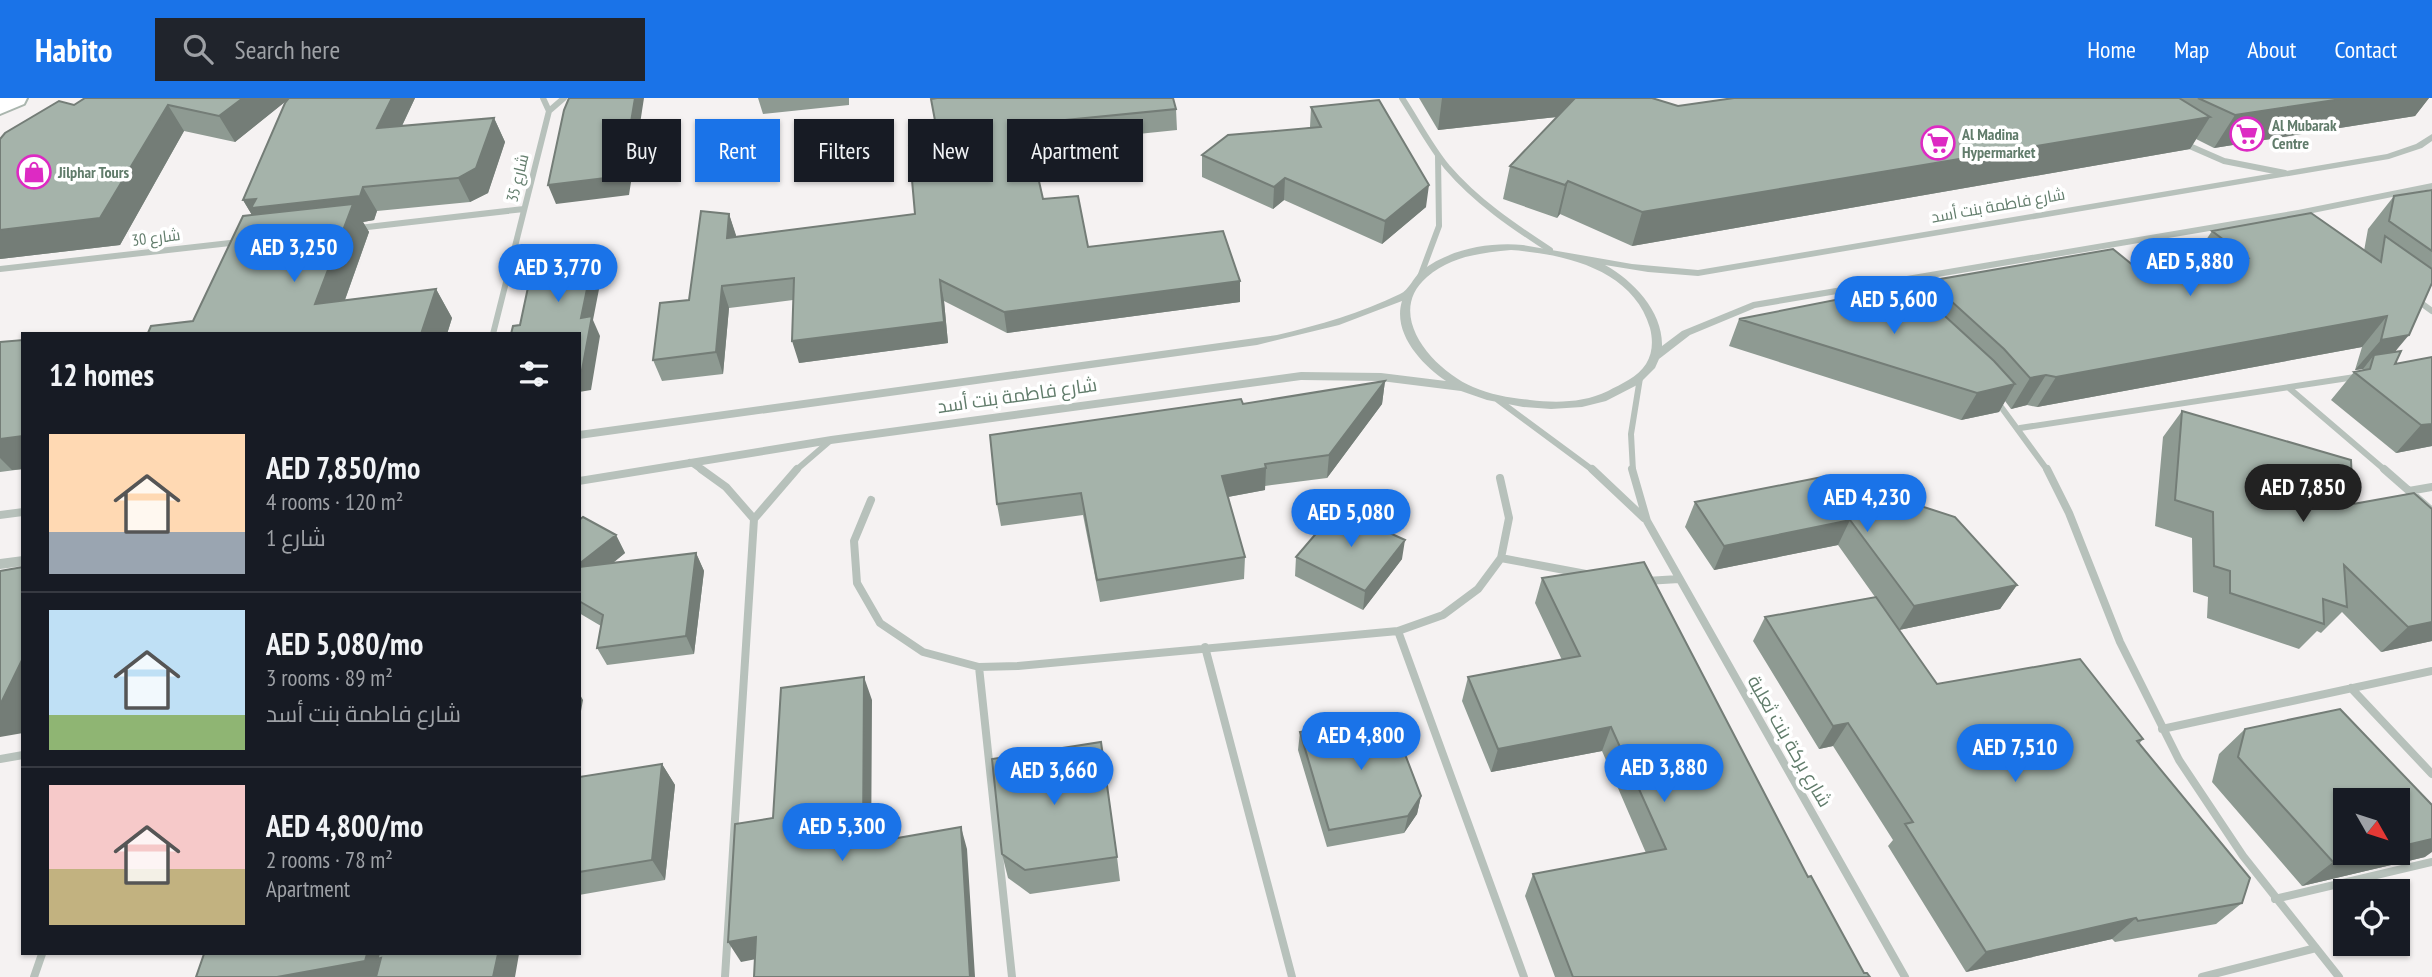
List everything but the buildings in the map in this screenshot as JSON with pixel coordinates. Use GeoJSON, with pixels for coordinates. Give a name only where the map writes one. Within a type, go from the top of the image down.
{"type":"FeatureCollection","features":[{"type":"Feature","properties":{"kind":"main road"},"geometry":{"type":"LineString","coordinates":[[0,106],[14,98]]}},
{"type":"Feature","properties":{"kind":"street"},"geometry":{"type":"LineString","coordinates":[[543,98],[549,111],[564,98]]}},
{"type":"Feature","properties":{"kind":"street"},"geometry":{"type":"LineString","coordinates":[[1402,98],[1438,155],[1484,203],[1550,250]]}},
{"type":"Feature","properties":{"kind":"street","name":"شارع 35"},"geometry":{"type":"LineString","coordinates":[[493,332],[549,111]]}},
{"type":"Feature","properties":{"kind":"street"},"geometry":{"type":"LineString","coordinates":[[2173,137],[2224,161],[2285,173]]}},
{"type":"Feature","properties":{"kind":"street","name":"شارع فاطمة بنت أسد"},"geometry":{"type":"LineString","coordinates":[[1566,254],[1642,269],[1698,272],[2389,156],[2419,146],[2432,137]]}},
{"type":"Feature","properties":{"kind":"street"},"geometry":{"type":"LineString","coordinates":[[2419,146],[2432,147]]}},
{"type":"Feature","properties":{"kind":"street"},"geometry":{"type":"LineString","coordinates":[[1438,155],[1439,226],[1420,278],[1409,294],[1404,317],[1412,342],[1432,366],[1462,387],[1498,400],[1552,407],[1603,399],[1640,378],[1655,356],[1686,333],[1752,304],[2298,213],[2432,186]]}},
{"type":"Feature","properties":{"kind":"street"},"geometry":{"type":"LineString","coordinates":[[357,228],[524,209]]}},
{"type":"Feature","properties":{"kind":"street"},"geometry":{"type":"LineString","coordinates":[[2298,213],[2308,221]]}},
{"type":"Feature","properties":{"kind":"street","name":"شارع 30"},"geometry":{"type":"LineString","coordinates":[[0,269],[246,241]]}},
{"type":"Feature","properties":{"kind":"street"},"geometry":{"type":"LineString","coordinates":[[1420,278],[1444,261],[1475,250],[1511,247],[1566,254],[1608,271],[1640,296],[1657,326],[1655,356]]}},
{"type":"Feature","properties":{"kind":"street"},"geometry":{"type":"LineString","coordinates":[[1875,283],[1885,292]]}},
{"type":"Feature","properties":{"kind":"street","name":"شارع فاطمة بنت أسد"},"geometry":{"type":"LineString","coordinates":[[581,435],[1257,342],[1290,336],[1352,318],[1409,294]]}},
{"type":"Feature","properties":{"kind":"street"},"geometry":{"type":"LineString","coordinates":[[2411,295],[2432,311]]}},
{"type":"Feature","properties":{"kind":"street"},"geometry":{"type":"LineString","coordinates":[[2020,428],[2367,375]]}},
{"type":"Feature","properties":{"kind":"street","name":"شارع فاطمة بنت أسد"},"geometry":{"type":"LineString","coordinates":[[581,481],[831,440],[1301,376],[1381,377],[1462,387]]}},
{"type":"Feature","properties":{"kind":"street","name":"شارع بركة بنت ثعلبة"},"geometry":{"type":"LineString","coordinates":[[1640,378],[1631,414],[1628,450],[1634,489],[1647,521],[1905,977]]}},
{"type":"Feature","properties":{"kind":"street"},"geometry":{"type":"LineString","coordinates":[[2289,388],[2432,511]]}},
{"type":"Feature","properties":{"kind":"street"},"geometry":{"type":"LineString","coordinates":[[1990,393],[2020,428],[2052,476],[2127,656],[2191,783],[2275,900],[2339,977]]}},
{"type":"Feature","properties":{"kind":"street","name":"شارع بركة بنت ثعلبة"},"geometry":{"type":"LineString","coordinates":[[1498,400],[1581,459],[1647,521]]}},
{"type":"Feature","properties":{"kind":"street"},"geometry":{"type":"LineString","coordinates":[[725,977],[754,519],[788,477],[831,440]]}},
{"type":"Feature","properties":{"kind":"street"},"geometry":{"type":"LineString","coordinates":[[690,463],[726,487],[754,519]]}},
{"type":"Feature","properties":{"kind":"street"},"geometry":{"type":"LineString","coordinates":[[871,499],[854,541],[856,583],[880,622],[923,652],[979,667],[1018,666],[1398,631],[1443,615],[1478,589],[1501,558],[1510,518],[1500,478]]}},
{"type":"Feature","properties":{"kind":"street"},"geometry":{"type":"LineString","coordinates":[[2409,491],[2432,487]]}},
{"type":"Feature","properties":{"kind":"street"},"geometry":{"type":"LineString","coordinates":[[0,515],[21,512]]}},
{"type":"Feature","properties":{"kind":"street"},"geometry":{"type":"LineString","coordinates":[[1501,558],[1595,575]]}},
{"type":"Feature","properties":{"kind":"street"},"geometry":{"type":"LineString","coordinates":[[0,564],[21,561]]}},
{"type":"Feature","properties":{"kind":"street"},"geometry":{"type":"LineString","coordinates":[[1633,580],[1679,579]]}},
{"type":"Feature","properties":{"kind":"street"},"geometry":{"type":"LineString","coordinates":[[1398,631],[1524,977]]}},
{"type":"Feature","properties":{"kind":"street"},"geometry":{"type":"LineString","coordinates":[[1205,647],[1292,977]]}},
{"type":"Feature","properties":{"kind":"street"},"geometry":{"type":"LineString","coordinates":[[979,667],[1012,977]]}},
{"type":"Feature","properties":{"kind":"street"},"geometry":{"type":"LineString","coordinates":[[2162,729],[2432,671]]}},
{"type":"Feature","properties":{"kind":"street"},"geometry":{"type":"LineString","coordinates":[[2351,688],[2432,774]]}},
{"type":"Feature","properties":{"kind":"street"},"geometry":{"type":"LineString","coordinates":[[0,759],[21,755]]}},
{"type":"Feature","properties":{"kind":"street"},"geometry":{"type":"LineString","coordinates":[[2275,900],[2432,862]]}},
{"type":"Feature","properties":{"kind":"street"},"geometry":{"type":"LineString","coordinates":[[2202,977],[2316,948]]}},
{"type":"Feature","properties":{"kind":"street"},"geometry":{"type":"LineString","coordinates":[[34,977],[42,955]]}},
{"type":"Feature","properties":{"kind":"place","name":"Al Mubarak Centre"},"geometry":{"type":"Point","coordinates":[2247,134]}},
{"type":"Feature","properties":{"kind":"place","name":"Al Madina Hypermarket"},"geometry":{"type":"Point","coordinates":[1938,143]}},
{"type":"Feature","properties":{"kind":"place","name":"Jilphar Tours"},"geometry":{"type":"Point","coordinates":[34,172]}}]}
